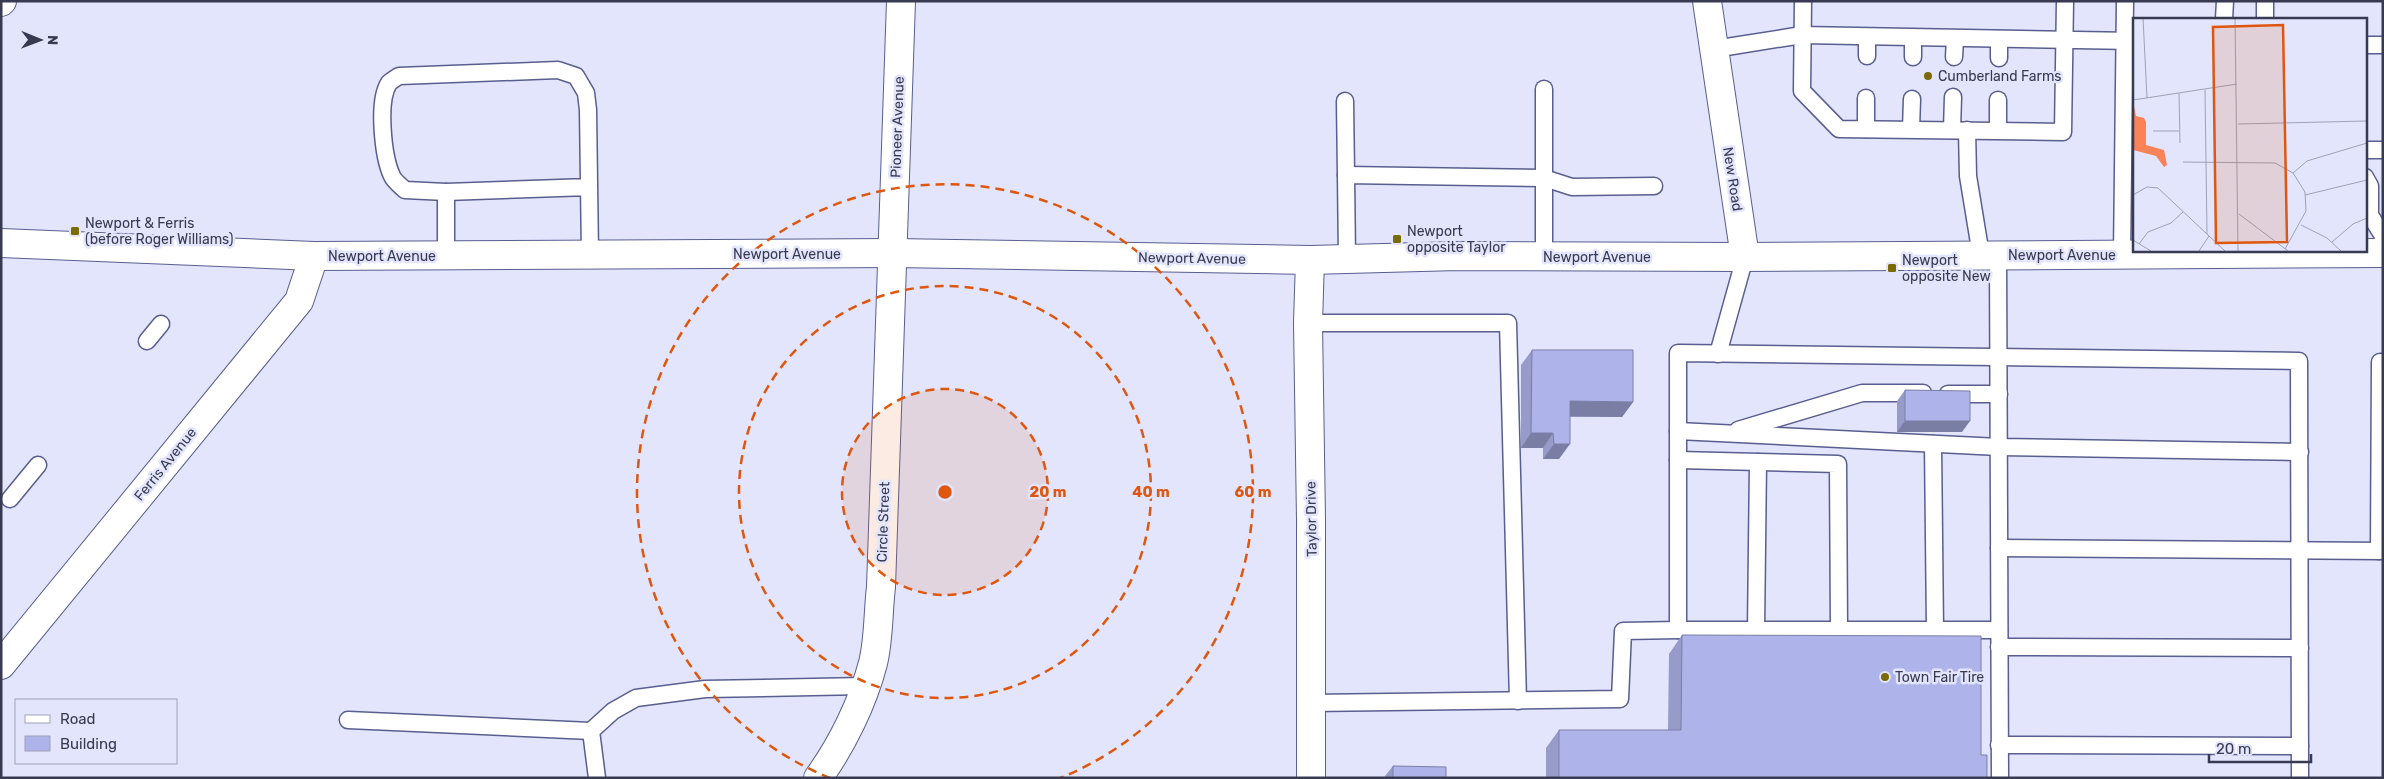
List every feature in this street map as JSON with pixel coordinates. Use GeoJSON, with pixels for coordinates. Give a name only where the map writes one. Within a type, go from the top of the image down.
{"type":"FeatureCollection","features":[{"type":"Feature","properties":{"kind":"main road","name":"Pioneer Avenue"},"geometry":{"type":"LineString","coordinates":[[894,253],[901,1]]}},
{"type":"Feature","properties":{"kind":"main road","name":"New Road"},"geometry":{"type":"LineString","coordinates":[[1707,1],[1745,257]]}},
{"type":"Feature","properties":{"kind":"main road","name":"Newport Avenue"},"geometry":{"type":"LineString","coordinates":[[1,243],[314,256],[894,253],[1310,260],[1544,256],[1745,257],[2383,253]]}},
{"type":"Feature","properties":{"kind":"main road","name":"Circle Street"},"geometry":{"type":"LineString","coordinates":[[818,778],[854,714],[873,663],[881,587],[894,253]]}},
{"type":"Feature","properties":{"kind":"main road","name":"Ferris Avenue"},"geometry":{"type":"LineString","coordinates":[[1,665],[299,300],[314,256]]}},
{"type":"Feature","properties":{"kind":"main road","name":"Taylor Drive"},"geometry":{"type":"LineString","coordinates":[[1310,260],[1308,323],[1311,778]]}},
{"type":"Feature","properties":{"kind":"lane"},"geometry":{"type":"LineString","coordinates":[[1803,1],[1802,91],[1839,129],[2063,132],[2065,1]]}},
{"type":"Feature","properties":{"kind":"lane"},"geometry":{"type":"LineString","coordinates":[[2122,255],[2130,41],[2126,1]]}},
{"type":"Feature","properties":{"kind":"lane"},"geometry":{"type":"LineString","coordinates":[[2224,18],[2225,1]]}},
{"type":"Feature","properties":{"kind":"lane"},"geometry":{"type":"LineString","coordinates":[[2264,18],[2265,1]]}},
{"type":"Feature","properties":{"kind":"lane"},"geometry":{"type":"LineString","coordinates":[[1714,49],[1802,35],[2130,41]]}},
{"type":"Feature","properties":{"kind":"lane"},"geometry":{"type":"LineString","coordinates":[[1867,37],[1867,56]]}},
{"type":"Feature","properties":{"kind":"lane"},"geometry":{"type":"LineString","coordinates":[[1913,38],[1913,57]]}},
{"type":"Feature","properties":{"kind":"lane"},"geometry":{"type":"LineString","coordinates":[[1954,57],[1955,39]]}},
{"type":"Feature","properties":{"kind":"lane"},"geometry":{"type":"LineString","coordinates":[[1999,40],[1999,58]]}},
{"type":"Feature","properties":{"kind":"lane"},"geometry":{"type":"LineString","coordinates":[[2366,44],[2383,45]]}},
{"type":"Feature","properties":{"kind":"lane"},"geometry":{"type":"LineString","coordinates":[[589,187],[446,192],[405,190],[392,178],[385,155],[382,127],[385,97],[390,83],[399,76],[558,70],[576,76],[586,93],[588,110],[590,255]]}},
{"type":"Feature","properties":{"kind":"lane"},"geometry":{"type":"LineString","coordinates":[[1544,89],[1544,256]]}},
{"type":"Feature","properties":{"kind":"lane"},"geometry":{"type":"LineString","coordinates":[[1953,97],[1968,176],[1989,255],[1999,358],[2000,778]]}},
{"type":"Feature","properties":{"kind":"lane"},"geometry":{"type":"LineString","coordinates":[[1866,98],[1866,129]]}},
{"type":"Feature","properties":{"kind":"lane"},"geometry":{"type":"LineString","coordinates":[[1911,129],[1912,99]]}},
{"type":"Feature","properties":{"kind":"lane"},"geometry":{"type":"LineString","coordinates":[[1998,100],[1998,130]]}},
{"type":"Feature","properties":{"kind":"lane"},"geometry":{"type":"LineString","coordinates":[[1345,102],[1346,259]]}},
{"type":"Feature","properties":{"kind":"lane"},"geometry":{"type":"LineString","coordinates":[[2366,150],[2383,150]]}},
{"type":"Feature","properties":{"kind":"lane"},"geometry":{"type":"LineString","coordinates":[[1346,175],[1544,178],[1572,187],[1654,186]]}},
{"type":"Feature","properties":{"kind":"lane"},"geometry":{"type":"LineString","coordinates":[[2366,179],[2370,186],[2370,215],[2383,236]]}},
{"type":"Feature","properties":{"kind":"lane"},"geometry":{"type":"LineString","coordinates":[[446,192],[446,255]]}},
{"type":"Feature","properties":{"kind":"lane","name":"New Road"},"geometry":{"type":"LineString","coordinates":[[1718,354],[1745,257]]}},
{"type":"Feature","properties":{"kind":"lane"},"geometry":{"type":"LineString","coordinates":[[1308,323],[1508,323],[1518,701]]}},
{"type":"Feature","properties":{"kind":"lane"},"geometry":{"type":"LineString","coordinates":[[147,342],[161,324]]}},
{"type":"Feature","properties":{"kind":"lane"},"geometry":{"type":"LineString","coordinates":[[1678,630],[1678,353],[2299,361],[2300,778]]}},
{"type":"Feature","properties":{"kind":"lane"},"geometry":{"type":"LineString","coordinates":[[1999,548],[2381,551],[2380,362],[2383,362]]}},
{"type":"Feature","properties":{"kind":"lane"},"geometry":{"type":"LineString","coordinates":[[1727,434],[1862,393],[1999,394]]}},
{"type":"Feature","properties":{"kind":"lane"},"geometry":{"type":"LineString","coordinates":[[1678,431],[1999,447],[2300,452]]}},
{"type":"Feature","properties":{"kind":"lane"},"geometry":{"type":"LineString","coordinates":[[1933,444],[1935,630]]}},
{"type":"Feature","properties":{"kind":"lane"},"geometry":{"type":"LineString","coordinates":[[1678,460],[1838,464],[1839,630]]}},
{"type":"Feature","properties":{"kind":"lane"},"geometry":{"type":"LineString","coordinates":[[1756,630],[1758,462]]}},
{"type":"Feature","properties":{"kind":"lane"},"geometry":{"type":"LineString","coordinates":[[10,499],[38,465]]}},
{"type":"Feature","properties":{"kind":"lane"},"geometry":{"type":"LineString","coordinates":[[1311,702],[1620,699],[1623,631],[1999,630]]}},
{"type":"Feature","properties":{"kind":"lane"},"geometry":{"type":"LineString","coordinates":[[1999,647],[2300,648]]}},
{"type":"Feature","properties":{"kind":"lane"},"geometry":{"type":"LineString","coordinates":[[348,720],[591,731],[613,711],[636,698],[705,688],[864,686]]}},
{"type":"Feature","properties":{"kind":"lane"},"geometry":{"type":"LineString","coordinates":[[591,731],[597,778]]}},
{"type":"Feature","properties":{"kind":"lane"},"geometry":{"type":"LineString","coordinates":[[1999,745],[2300,746]]}},
{"type":"Feature","properties":{"kind":"building"},"geometry":{"type":"Polygon","coordinates":[[[1532,350],[1633,350],[1633,402],[1570,401],[1570,444],[1554,444],[1553,433],[1531,433],[1532,350]]]}},
{"type":"Feature","properties":{"kind":"building"},"geometry":{"type":"Polygon","coordinates":[[[1905,390],[1970,391],[1970,421],[1905,421],[1905,390]]]}},
{"type":"Feature","properties":{"kind":"building"},"geometry":{"type":"Polygon","coordinates":[[[1682,635],[1981,636],[1981,755],[1987,755],[1987,778],[1559,778],[1559,730],[1681,730],[1682,635]]]}},
{"type":"Feature","properties":{"kind":"building"},"geometry":{"type":"Polygon","coordinates":[[[1393,766],[1446,767],[1446,778],[1393,778],[1393,766]]]}},
{"type":"Feature","properties":{"kind":"place","name":"Cumberland Farms"},"geometry":{"type":"Point","coordinates":[1928,76]}},
{"type":"Feature","properties":{"kind":"place","name":"Newport & Ferris (before Roger Williams)"},"geometry":{"type":"Point","coordinates":[75,231]}},
{"type":"Feature","properties":{"kind":"place","name":"Newport opposite Taylor"},"geometry":{"type":"Point","coordinates":[1397,239]}},
{"type":"Feature","properties":{"kind":"place","name":"Newport opposite New"},"geometry":{"type":"Point","coordinates":[1892,268]}},
{"type":"Feature","properties":{"kind":"place","name":"Town Fair Tire"},"geometry":{"type":"Point","coordinates":[1885,677]}}]}
